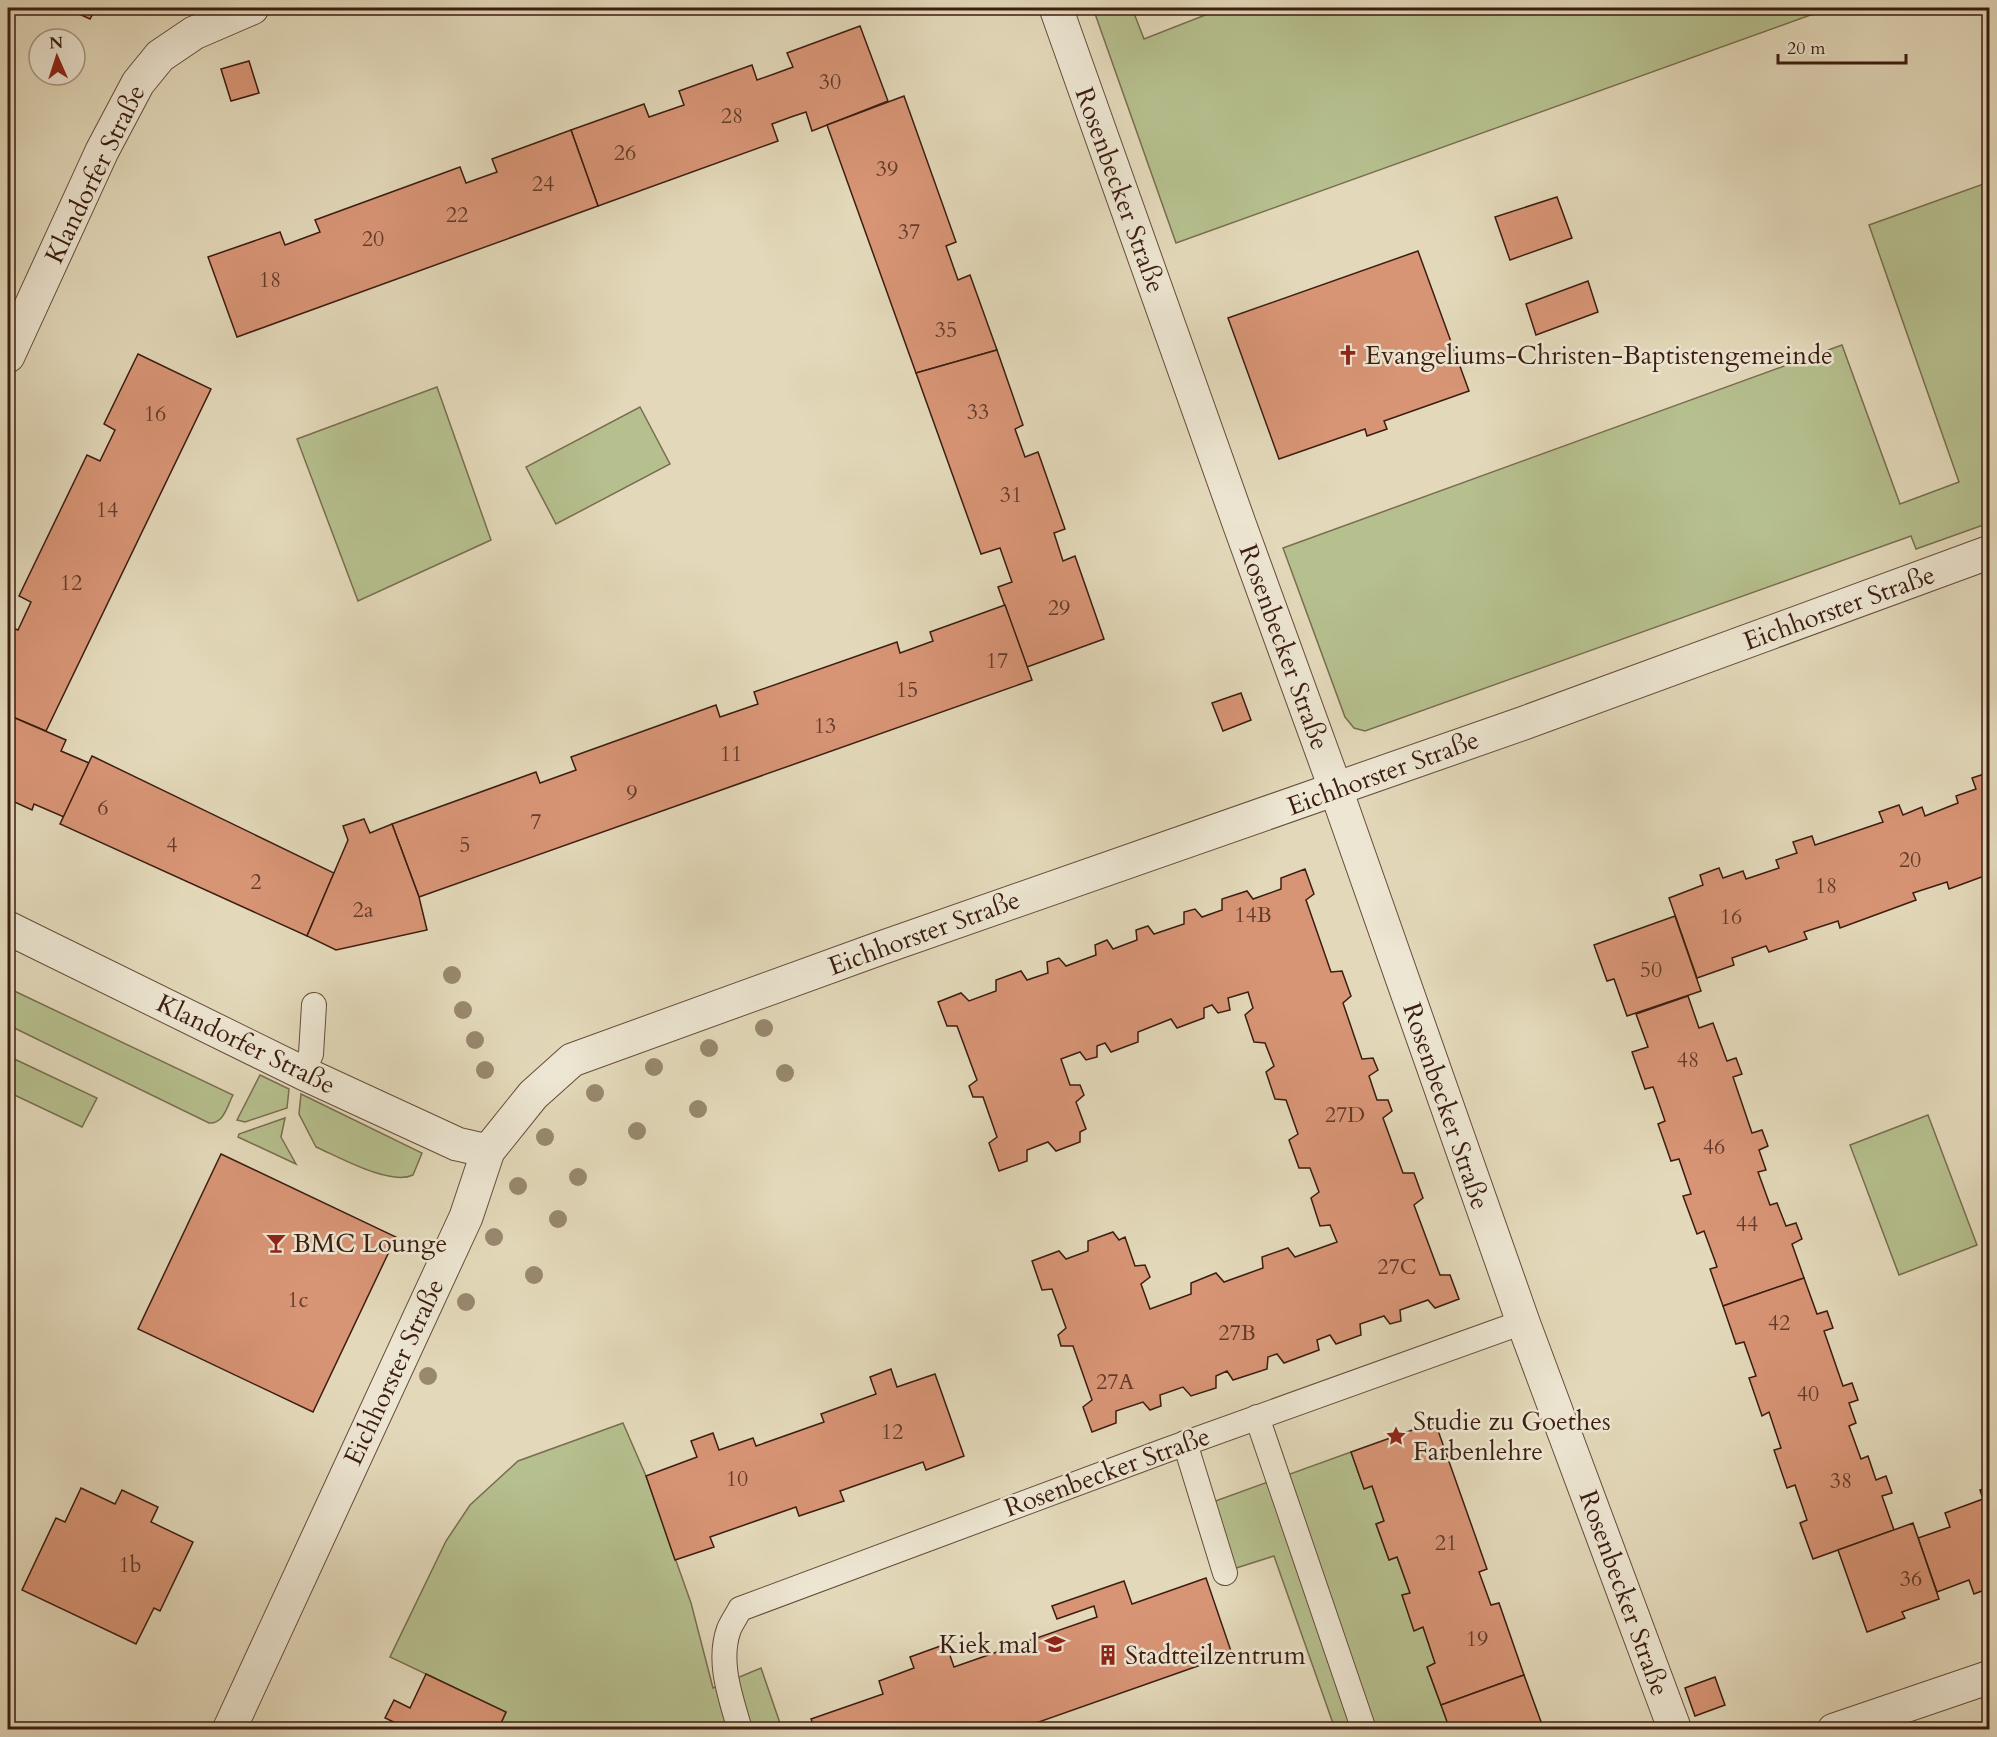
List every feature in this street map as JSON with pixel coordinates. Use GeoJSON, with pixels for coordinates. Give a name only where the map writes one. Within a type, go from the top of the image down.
{"type":"FeatureCollection","features":[{"type":"Feature","properties":{"kind":"street","name":"Klandorfer Straße"},"geometry":{"type":"LineString","coordinates":[[8,356],[102,151],[138,83],[160,56],[194,33],[252,8]]}},
{"type":"Feature","properties":{"kind":"street","name":"Rosenbecker Straße"},"geometry":{"type":"LineString","coordinates":[[1056,8],[1239,526],[1336,790],[1523,1322],[1675,1730]]}},
{"type":"Feature","properties":{"kind":"street","name":"Eichhorster Straße"},"geometry":{"type":"LineString","coordinates":[[229,1730],[466,1217],[488,1151],[533,1095],[572,1060],[878,949],[1336,790],[1989,552]]}},
{"type":"Feature","properties":{"kind":"street","name":"Klandorfer Straße"},"geometry":{"type":"LineString","coordinates":[[8,928],[303,1073],[457,1144],[488,1151]]}},
{"type":"Feature","properties":{"kind":"street"},"geometry":{"type":"LineString","coordinates":[[1834,1730],[1989,1677]]}},
{"type":"Feature","properties":{"kind":"lane"},"geometry":{"type":"LineString","coordinates":[[303,1073],[311,1054],[314,1005]]}},
{"type":"Feature","properties":{"kind":"lane","name":"Rosenbecker Straße"},"geometry":{"type":"LineString","coordinates":[[740,1730],[727,1689],[725,1656],[729,1630],[740,1609],[1185,1443],[1523,1322]]}},
{"type":"Feature","properties":{"kind":"lane"},"geometry":{"type":"LineString","coordinates":[[1257,1417],[1364,1730]]}},
{"type":"Feature","properties":{"kind":"lane"},"geometry":{"type":"LineString","coordinates":[[1185,1443],[1225,1573]]}},
{"type":"Feature","properties":{"kind":"green space"},"geometry":{"type":"Polygon","coordinates":[[[1093,8],[1132,8],[1144,39],[1223,8],[1830,8],[1176,243],[1093,8]]]}},
{"type":"Feature","properties":{"kind":"green space"},"geometry":{"type":"Polygon","coordinates":[[[1989,182],[1989,523],[1916,549],[1911,536],[1365,731],[1354,728],[1345,717],[1283,548],[1842,345],[1900,504],[1959,482],[1869,225],[1989,182]]]}},
{"type":"Feature","properties":{"kind":"green space"},"geometry":{"type":"Polygon","coordinates":[[[437,387],[491,540],[358,601],[297,439],[437,387]]]}},
{"type":"Feature","properties":{"kind":"green space"},"geometry":{"type":"Polygon","coordinates":[[[640,407],[670,464],[556,524],[526,467],[640,407]]]}},
{"type":"Feature","properties":{"kind":"green space"},"geometry":{"type":"Polygon","coordinates":[[[8,988],[233,1095],[224,1114],[218,1121],[209,1123],[8,1025],[8,988]]]}},
{"type":"Feature","properties":{"kind":"green space"},"geometry":{"type":"Polygon","coordinates":[[[8,1056],[97,1098],[82,1127],[8,1092],[8,1056]]]}},
{"type":"Feature","properties":{"kind":"green space"},"geometry":{"type":"Polygon","coordinates":[[[260,1075],[289,1089],[287,1108],[245,1122],[237,1120],[260,1075]]]}},
{"type":"Feature","properties":{"kind":"green space"},"geometry":{"type":"Polygon","coordinates":[[[301,1094],[422,1153],[413,1175],[391,1177],[378,1174],[316,1147],[299,1114],[301,1094]]]}},
{"type":"Feature","properties":{"kind":"green space"},"geometry":{"type":"Polygon","coordinates":[[[1928,1115],[1977,1245],[1899,1275],[1850,1145],[1928,1115]]]}},
{"type":"Feature","properties":{"kind":"green space"},"geometry":{"type":"Polygon","coordinates":[[[285,1118],[281,1137],[296,1164],[238,1137],[239,1134],[285,1118]]]}},
{"type":"Feature","properties":{"kind":"green space"},"geometry":{"type":"Polygon","coordinates":[[[623,1423],[646,1476],[691,1603],[713,1688],[761,1668],[782,1729],[498,1729],[506,1712],[390,1657],[446,1541],[470,1505],[518,1461],[623,1423]]]}},
{"type":"Feature","properties":{"kind":"green space"},"geometry":{"type":"Polygon","coordinates":[[[1351,1452],[1364,1488],[1372,1486],[1384,1521],[1376,1524],[1389,1560],[1397,1557],[1410,1593],[1402,1595],[1415,1630],[1423,1627],[1435,1663],[1427,1667],[1450,1729],[1335,1729],[1274,1556],[1233,1569],[1210,1503],[1351,1452]]]}},
{"type":"Feature","properties":{"kind":"building"},"geometry":{"type":"Polygon","coordinates":[[[66,8],[96,8],[90,19],[66,8]]]}},
{"type":"Feature","properties":{"kind":"building"},"geometry":{"type":"Polygon","coordinates":[[[860,26],[888,101],[812,131],[806,112],[791,117],[772,124],[778,141],[598,206],[571,130],[644,104],[649,117],[684,105],[679,91],[752,65],[757,80],[774,74],[793,67],[787,53],[860,26]]]}},
{"type":"Feature","properties":{"kind":"building"},"geometry":{"type":"Polygon","coordinates":[[[249,61],[259,93],[231,101],[221,69],[249,61]]]}},
{"type":"Feature","properties":{"kind":"building"},"geometry":{"type":"Polygon","coordinates":[[[904,96],[956,242],[946,246],[958,280],[970,275],[997,350],[916,373],[827,125],[904,96]]]}},
{"type":"Feature","properties":{"kind":"building"},"geometry":{"type":"Polygon","coordinates":[[[571,130],[598,206],[237,337],[208,257],[280,232],[285,245],[320,232],[315,220],[460,167],[466,183],[497,172],[492,159],[571,130]]]}},
{"type":"Feature","properties":{"kind":"building"},"geometry":{"type":"Polygon","coordinates":[[[1557,197],[1572,238],[1510,260],[1495,217],[1557,197]]]}},
{"type":"Feature","properties":{"kind":"building","name":"Evangeliums-Christen-Baptistengemeinde"},"geometry":{"type":"Polygon","coordinates":[[[1418,251],[1469,391],[1384,421],[1387,429],[1367,436],[1365,429],[1279,459],[1228,318],[1418,251]]]}},
{"type":"Feature","properties":{"kind":"building"},"geometry":{"type":"Polygon","coordinates":[[[1588,281],[1598,312],[1536,335],[1526,304],[1588,281]]]}},
{"type":"Feature","properties":{"kind":"building"},"geometry":{"type":"Polygon","coordinates":[[[997,350],[1023,425],[1015,429],[1025,457],[1038,452],[1065,529],[1054,533],[1063,561],[1075,556],[1104,639],[1027,667],[998,587],[1012,582],[1000,548],[981,554],[916,373],[997,350]]]}},
{"type":"Feature","properties":{"kind":"building"},"geometry":{"type":"Polygon","coordinates":[[[138,354],[211,389],[46,731],[8,715],[8,626],[18,630],[31,602],[19,596],[87,455],[100,461],[115,430],[104,424],[138,354]]]}},
{"type":"Feature","properties":{"kind":"building"},"geometry":{"type":"Polygon","coordinates":[[[1005,605],[1032,680],[419,897],[392,824],[536,772],[540,783],[576,770],[571,757],[716,705],[720,717],[758,704],[754,692],[897,642],[900,653],[933,641],[930,632],[1005,605]]]}},
{"type":"Feature","properties":{"kind":"building"},"geometry":{"type":"Polygon","coordinates":[[[1241,693],[1251,720],[1223,731],[1212,703],[1241,693]]]}},
{"type":"Feature","properties":{"kind":"building"},"geometry":{"type":"Polygon","coordinates":[[[8,715],[66,740],[61,751],[89,763],[64,817],[34,804],[32,810],[8,799],[8,715]]]}},
{"type":"Feature","properties":{"kind":"building"},"geometry":{"type":"Polygon","coordinates":[[[92,756],[334,873],[307,936],[60,824],[92,756]]]}},
{"type":"Feature","properties":{"kind":"building"},"geometry":{"type":"Polygon","coordinates":[[[1990,772],[1990,867],[1985,868],[1987,875],[1949,889],[1947,882],[1913,893],[1916,900],[1840,928],[1838,921],[1804,932],[1807,939],[1769,952],[1766,946],[1732,958],[1734,965],[1697,978],[1669,898],[1703,885],[1700,875],[1719,868],[1723,878],[1743,871],[1746,879],[1779,868],[1776,860],[1797,853],[1793,842],[1812,836],[1815,845],[1883,822],[1879,812],[1899,805],[1903,815],[1922,807],[1925,816],[1958,803],[1956,796],[1976,789],[1972,778],[1990,772]]]}},
{"type":"Feature","properties":{"kind":"building"},"geometry":{"type":"Polygon","coordinates":[[[364,819],[370,833],[392,824],[419,897],[427,930],[336,950],[307,936],[348,840],[343,826],[364,819]]]}},
{"type":"Feature","properties":{"kind":"building"},"geometry":{"type":"Polygon","coordinates":[[[1305,869],[1314,894],[1306,900],[1331,972],[1342,971],[1351,996],[1343,1003],[1362,1059],[1373,1058],[1378,1070],[1369,1076],[1377,1100],[1388,1100],[1392,1111],[1383,1118],[1403,1173],[1414,1173],[1423,1198],[1414,1205],[1440,1275],[1450,1275],[1459,1299],[1435,1308],[1428,1300],[1400,1310],[1401,1321],[1390,1324],[1384,1316],[1360,1324],[1361,1335],[1336,1344],[1330,1335],[1317,1340],[1319,1350],[1284,1363],[1277,1354],[1268,1357],[1267,1369],[1233,1380],[1227,1371],[1216,1376],[1216,1388],[1191,1396],[1183,1387],[1160,1395],[1161,1406],[1150,1410],[1143,1402],[1116,1411],[1116,1423],[1092,1432],[1083,1407],[1092,1400],[1073,1346],[1061,1346],[1058,1335],[1066,1328],[1052,1289],[1042,1290],[1032,1261],[1059,1251],[1066,1259],[1088,1251],[1088,1241],[1113,1232],[1119,1240],[1125,1237],[1135,1266],[1145,1265],[1150,1277],[1141,1284],[1150,1309],[1191,1294],[1191,1283],[1216,1273],[1224,1282],[1263,1268],[1262,1257],[1288,1248],[1295,1257],[1337,1242],[1330,1225],[1320,1226],[1311,1198],[1319,1192],[1310,1168],[1299,1168],[1289,1140],[1298,1134],[1286,1100],[1275,1099],[1266,1072],[1274,1066],[1265,1043],[1254,1042],[1245,1015],[1253,1008],[1248,992],[1228,998],[1230,1010],[1218,1013],[1212,1005],[1204,1008],[1204,1018],[1177,1028],[1171,1019],[1138,1032],[1138,1042],[1111,1052],[1105,1043],[1097,1046],[1097,1057],[1086,1060],[1080,1052],[1061,1059],[1070,1085],[1080,1085],[1084,1095],[1076,1102],[1086,1129],[1080,1132],[1080,1142],[1056,1151],[1048,1142],[1027,1150],[1027,1161],[999,1171],[989,1143],[997,1137],[983,1097],[973,1097],[969,1086],[977,1080],[957,1026],[947,1026],[938,1002],[961,993],[969,1001],[996,991],[996,980],[1021,971],[1027,980],[1048,973],[1047,962],[1059,958],[1066,966],[1096,955],[1095,945],[1107,940],[1113,949],[1137,940],[1136,930],[1148,926],[1154,934],[1184,924],[1184,912],[1195,909],[1202,917],[1222,910],[1222,899],[1247,891],[1253,899],[1281,889],[1281,878],[1305,869]]]}},
{"type":"Feature","properties":{"kind":"building"},"geometry":{"type":"Polygon","coordinates":[[[1675,916],[1701,991],[1627,1016],[1614,979],[1607,981],[1594,945],[1675,916]]]}},
{"type":"Feature","properties":{"kind":"building"},"geometry":{"type":"Polygon","coordinates":[[[1688,996],[1699,1028],[1713,1023],[1727,1061],[1736,1058],[1742,1074],[1733,1077],[1752,1133],[1762,1130],[1768,1146],[1759,1150],[1766,1170],[1758,1172],[1770,1205],[1777,1203],[1786,1226],[1796,1223],[1802,1239],[1792,1244],[1804,1278],[1723,1306],[1710,1269],[1717,1267],[1715,1261],[1704,1231],[1697,1234],[1683,1196],[1691,1194],[1679,1159],[1671,1161],[1658,1124],[1665,1121],[1656,1095],[1653,1087],[1645,1089],[1632,1052],[1648,1047],[1636,1014],[1688,996]]]}},
{"type":"Feature","properties":{"kind":"building"},"geometry":{"type":"Polygon","coordinates":[[[221,1154],[396,1237],[313,1412],[138,1329],[221,1154]]]}},
{"type":"Feature","properties":{"kind":"building"},"geometry":{"type":"Polygon","coordinates":[[[1804,1278],[1817,1314],[1827,1311],[1833,1328],[1824,1331],[1843,1386],[1852,1383],[1858,1400],[1849,1403],[1856,1423],[1849,1426],[1861,1459],[1868,1456],[1876,1480],[1886,1476],[1892,1493],[1882,1496],[1894,1530],[1813,1559],[1800,1523],[1807,1520],[1795,1485],[1787,1488],[1774,1450],[1781,1448],[1769,1412],[1762,1416],[1749,1378],[1756,1376],[1744,1342],[1736,1344],[1723,1306],[1804,1278]]]}},
{"type":"Feature","properties":{"kind":"building"},"geometry":{"type":"Polygon","coordinates":[[[891,1369],[897,1387],[935,1374],[964,1456],[926,1470],[923,1462],[840,1491],[844,1501],[799,1516],[796,1507],[710,1537],[714,1547],[675,1560],[646,1476],[697,1457],[691,1441],[713,1433],[719,1450],[753,1438],[756,1446],[824,1422],[821,1414],[876,1394],[870,1377],[891,1369]]]}},
{"type":"Feature","properties":{"kind":"building"},"geometry":{"type":"Polygon","coordinates":[[[1435,1422],[1487,1569],[1479,1572],[1491,1605],[1499,1603],[1524,1675],[1441,1705],[1427,1667],[1435,1663],[1423,1627],[1414,1631],[1402,1595],[1410,1593],[1397,1557],[1389,1560],[1376,1524],[1384,1521],[1372,1486],[1364,1489],[1351,1452],[1435,1422]]]}},
{"type":"Feature","properties":{"kind":"building"},"geometry":{"type":"Polygon","coordinates":[[[1990,1487],[1990,1588],[1974,1594],[1969,1580],[1937,1592],[1918,1538],[1950,1527],[1945,1513],[1983,1499],[1980,1490],[1990,1487]]]}},
{"type":"Feature","properties":{"kind":"building"},"geometry":{"type":"Polygon","coordinates":[[[81,1488],[115,1504],[122,1490],[158,1507],[151,1522],[193,1542],[160,1611],[154,1608],[136,1644],[22,1590],[56,1518],[65,1522],[81,1488]]]}},
{"type":"Feature","properties":{"kind":"building"},"geometry":{"type":"Polygon","coordinates":[[[1913,1523],[1939,1599],[1902,1612],[1905,1618],[1867,1632],[1838,1550],[1913,1523]]]}},
{"type":"Feature","properties":{"kind":"building","name":"Stadtteilzentrum"},"geometry":{"type":"Polygon","coordinates":[[[1206,1578],[1232,1654],[1016,1730],[815,1730],[811,1719],[883,1694],[879,1681],[914,1668],[910,1657],[946,1644],[954,1667],[1097,1617],[1094,1606],[1057,1619],[1052,1606],[1124,1581],[1132,1604],[1206,1578]]]}},
{"type":"Feature","properties":{"kind":"building"},"geometry":{"type":"Polygon","coordinates":[[[426,1674],[506,1712],[498,1730],[401,1730],[402,1726],[385,1718],[394,1700],[410,1708],[426,1674]]]}},
{"type":"Feature","properties":{"kind":"building"},"geometry":{"type":"Polygon","coordinates":[[[1524,1675],[1544,1730],[1450,1730],[1441,1705],[1524,1675]]]}},
{"type":"Feature","properties":{"kind":"building"},"geometry":{"type":"Polygon","coordinates":[[[1715,1677],[1725,1705],[1695,1716],[1685,1688],[1715,1677]]]}},
{"type":"Feature","properties":{"kind":"place","name":"Evangeliums-Christen-Baptistengemeinde"},"geometry":{"type":"Point","coordinates":[1348,355]}},
{"type":"Feature","properties":{"kind":"place","name":"BMC Lounge"},"geometry":{"type":"Point","coordinates":[276,1243]}},
{"type":"Feature","properties":{"kind":"place","name":"Studie zu Goethes Farbenlehre"},"geometry":{"type":"Point","coordinates":[1396,1436]}},
{"type":"Feature","properties":{"kind":"place","name":"Kiek mal"},"geometry":{"type":"Point","coordinates":[1055,1644]}},
{"type":"Feature","properties":{"kind":"place","name":"Stadtteilzentrum"},"geometry":{"type":"Point","coordinates":[1108,1655]}}]}
